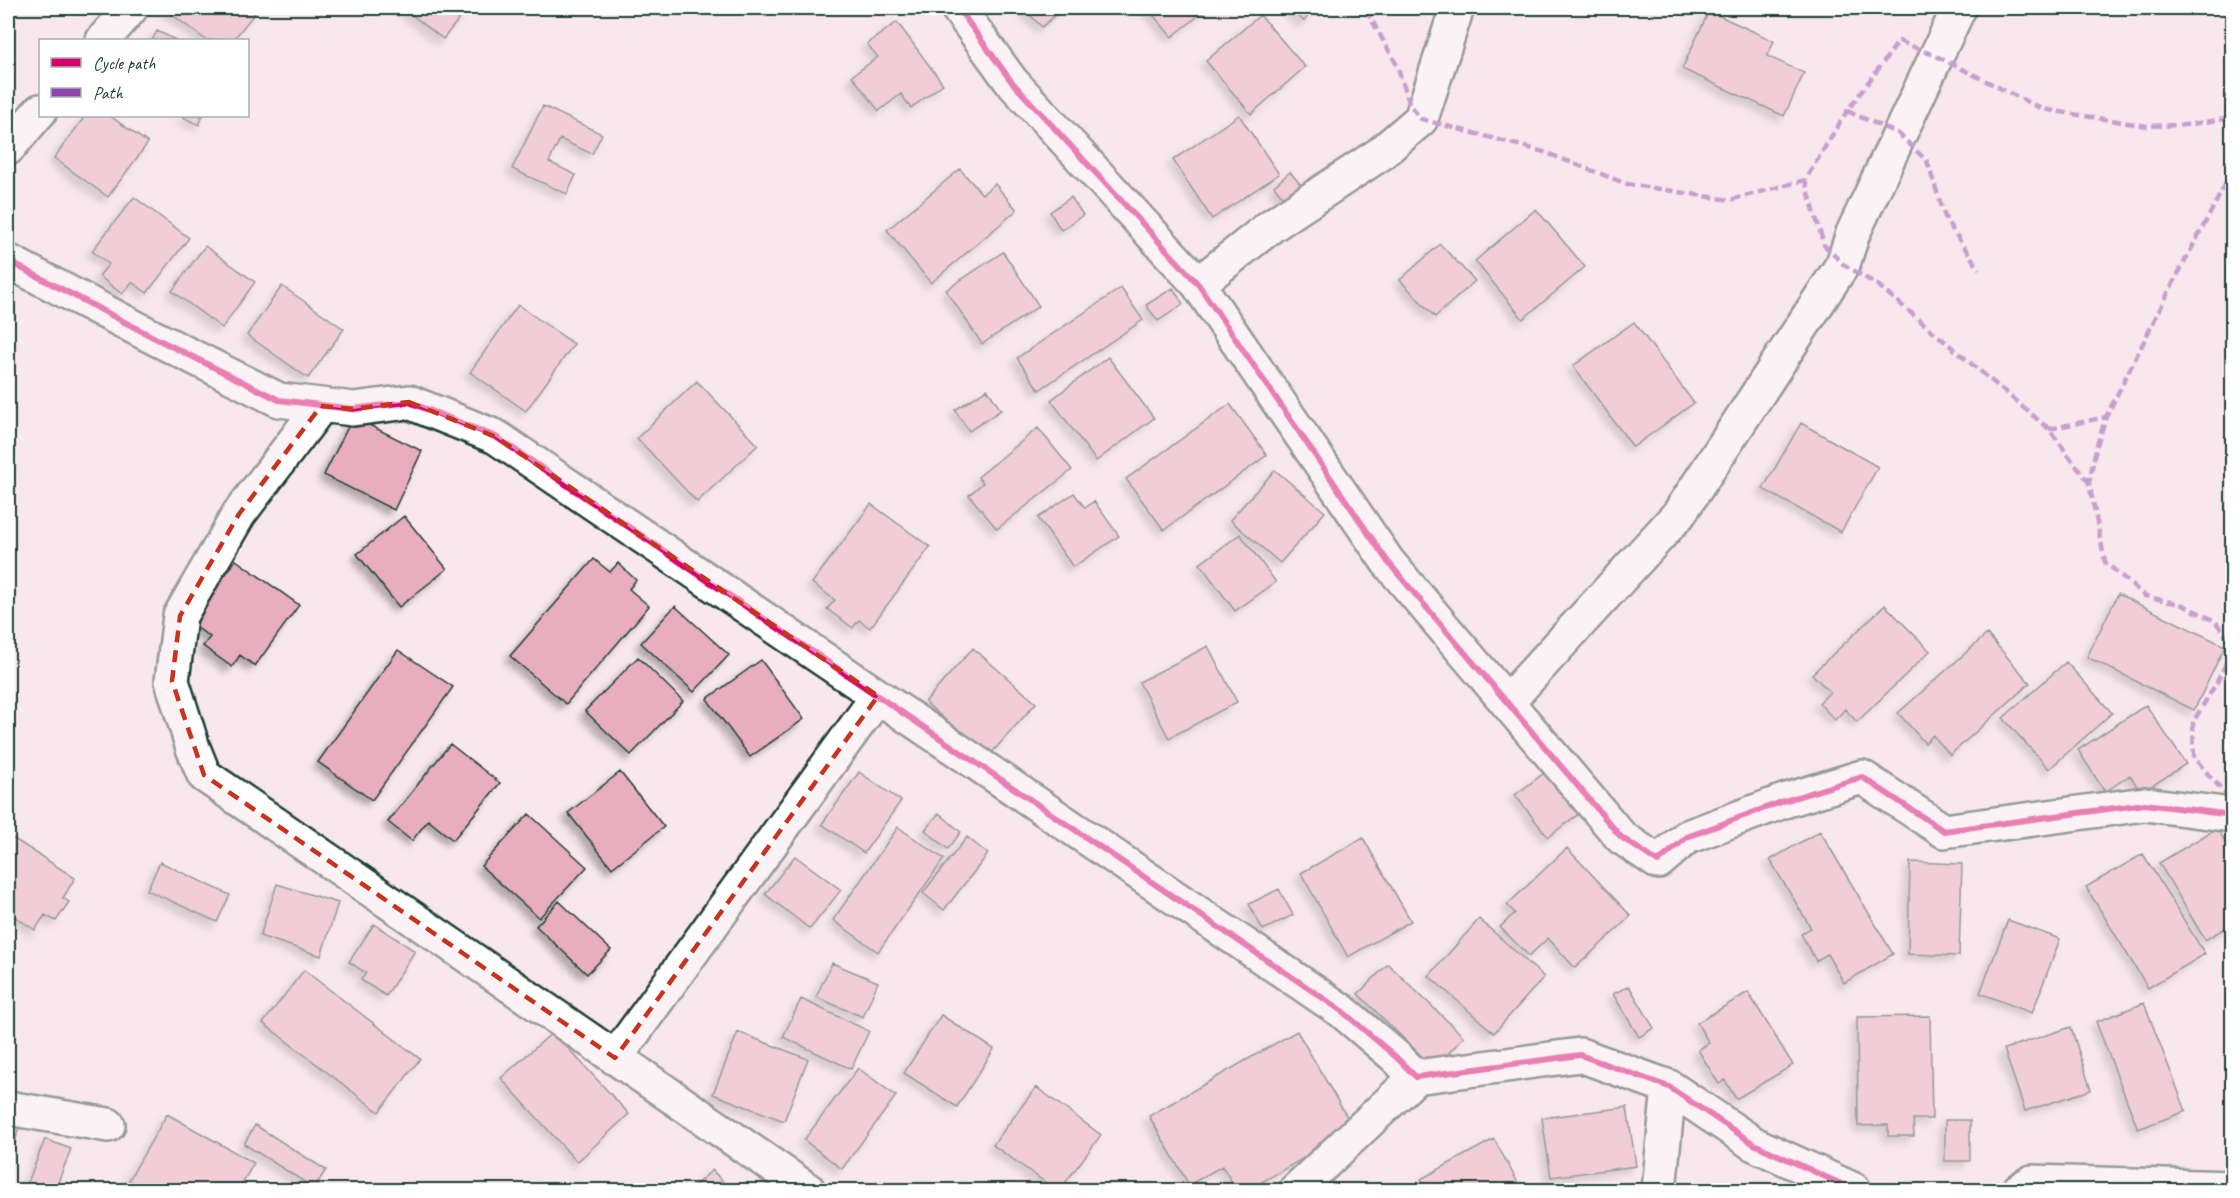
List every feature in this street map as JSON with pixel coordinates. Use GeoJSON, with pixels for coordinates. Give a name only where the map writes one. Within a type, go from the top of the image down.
{"type":"FeatureCollection","features":[{"type":"Feature","properties":{"kind":"street"},"geometry":{"type":"LineString","coordinates":[[104,39],[131,8]]}},
{"type":"Feature","properties":{"kind":"street"},"geometry":{"type":"LineString","coordinates":[[958,8],[1011,81],[1198,284],[1388,562],[1621,837],[1658,862],[1687,837],[1785,801],[1862,777],[1944,831],[2145,804],[2232,814]]}},
{"type":"Feature","properties":{"kind":"street"},"geometry":{"type":"LineString","coordinates":[[1198,284],[1271,226],[1380,154],[1420,119],[1457,8]]}},
{"type":"Feature","properties":{"kind":"street"},"geometry":{"type":"LineString","coordinates":[[1507,702],[1679,514],[1737,428],[1843,264],[1853,233],[1959,8]]}},
{"type":"Feature","properties":{"kind":"street"},"geometry":{"type":"LineString","coordinates":[[8,148],[39,112]]}},
{"type":"Feature","properties":{"kind":"street"},"geometry":{"type":"LineString","coordinates":[[8,261],[279,400],[353,409],[409,402],[496,437],[1342,1011],[1416,1077]]}},
{"type":"Feature","properties":{"kind":"street"},"geometry":{"type":"LineString","coordinates":[[321,406],[239,514],[180,616],[172,681],[204,775],[808,1191]]}},
{"type":"Feature","properties":{"kind":"street"},"geometry":{"type":"LineString","coordinates":[[615,1058],[878,696]]}},
{"type":"Feature","properties":{"kind":"street"},"geometry":{"type":"LineString","coordinates":[[1296,1191],[1416,1077],[1580,1055],[1669,1087],[1754,1144],[1854,1191]]}},
{"type":"Feature","properties":{"kind":"street"},"geometry":{"type":"LineString","coordinates":[[1659,1191],[1669,1087]]}},
{"type":"Feature","properties":{"kind":"street"},"geometry":{"type":"LineString","coordinates":[[8,1108],[108,1125]]}},
{"type":"Feature","properties":{"kind":"street"},"geometry":{"type":"LineString","coordinates":[[2028,1188],[2232,1188]]}},
{"type":"Feature","properties":{"kind":"highlighted area"},"geometry":{"type":"Polygon","coordinates":[[[409,402],[496,437],[878,696],[615,1058],[204,775],[172,681],[180,616],[239,514],[321,406],[353,409],[409,402]]]}},
{"type":"Feature","properties":{"kind":"building"},"geometry":{"type":"Polygon","coordinates":[[[168,8],[259,8],[234,39],[205,39],[166,10],[168,8]]]}},
{"type":"Feature","properties":{"kind":"building"},"geometry":{"type":"Polygon","coordinates":[[[403,8],[468,8],[443,39],[403,8]]]}},
{"type":"Feature","properties":{"kind":"building"},"geometry":{"type":"Polygon","coordinates":[[[1023,8],[1063,8],[1042,27],[1023,8]]]}},
{"type":"Feature","properties":{"kind":"building"},"geometry":{"type":"Polygon","coordinates":[[[1147,8],[1208,8],[1172,37],[1147,8]]]}},
{"type":"Feature","properties":{"kind":"building"},"geometry":{"type":"Polygon","coordinates":[[[1288,8],[1315,8],[1304,21],[1288,8]]]}},
{"type":"Feature","properties":{"kind":"building"},"geometry":{"type":"Polygon","coordinates":[[[1709,11],[1774,41],[1767,56],[1804,73],[1784,116],[1682,69],[1709,11]]]}},
{"type":"Feature","properties":{"kind":"building"},"geometry":{"type":"Polygon","coordinates":[[[1260,15],[1305,67],[1251,114],[1206,61],[1260,15]]]}},
{"type":"Feature","properties":{"kind":"building"},"geometry":{"type":"Polygon","coordinates":[[[897,22],[943,84],[911,108],[901,94],[879,111],[852,76],[878,57],[867,44],[897,22]]]}},
{"type":"Feature","properties":{"kind":"building"},"geometry":{"type":"Polygon","coordinates":[[[157,31],[174,39],[153,39],[157,31]]]}},
{"type":"Feature","properties":{"kind":"building"},"geometry":{"type":"Polygon","coordinates":[[[543,106],[602,134],[592,154],[560,139],[549,162],[576,175],[567,194],[512,169],[543,106]]]}},
{"type":"Feature","properties":{"kind":"building"},"geometry":{"type":"Polygon","coordinates":[[[1239,115],[1279,174],[1212,219],[1173,160],[1239,115]]]}},
{"type":"Feature","properties":{"kind":"building"},"geometry":{"type":"Polygon","coordinates":[[[84,117],[111,117],[148,143],[108,197],[54,158],[84,117]]]}},
{"type":"Feature","properties":{"kind":"building"},"geometry":{"type":"Polygon","coordinates":[[[182,117],[203,117],[199,125],[182,117]]]}},
{"type":"Feature","properties":{"kind":"building"},"geometry":{"type":"Polygon","coordinates":[[[960,169],[982,194],[995,184],[1017,210],[931,283],[887,230],[960,169]]]}},
{"type":"Feature","properties":{"kind":"building"},"geometry":{"type":"Polygon","coordinates":[[[1290,172],[1305,190],[1288,203],[1274,186],[1290,172]]]}},
{"type":"Feature","properties":{"kind":"building"},"geometry":{"type":"Polygon","coordinates":[[[134,197],[189,238],[147,293],[132,282],[122,294],[99,276],[109,264],[92,251],[134,197]]]}},
{"type":"Feature","properties":{"kind":"building"},"geometry":{"type":"Polygon","coordinates":[[[1071,197],[1083,215],[1061,230],[1050,212],[1071,197]]]}},
{"type":"Feature","properties":{"kind":"building"},"geometry":{"type":"Polygon","coordinates":[[[1536,209],[1585,267],[1523,319],[1475,261],[1536,209]]]}},
{"type":"Feature","properties":{"kind":"building"},"geometry":{"type":"Polygon","coordinates":[[[1440,244],[1475,281],[1435,317],[1400,280],[1440,244]]]}},
{"type":"Feature","properties":{"kind":"building"},"geometry":{"type":"Polygon","coordinates":[[[205,246],[255,282],[222,328],[172,291],[205,246]]]}},
{"type":"Feature","properties":{"kind":"building"},"geometry":{"type":"Polygon","coordinates":[[[1003,252],[1039,306],[982,344],[946,290],[1003,252]]]}},
{"type":"Feature","properties":{"kind":"building"},"geometry":{"type":"Polygon","coordinates":[[[282,286],[344,329],[308,378],[247,335],[282,286]]]}},
{"type":"Feature","properties":{"kind":"building"},"geometry":{"type":"Polygon","coordinates":[[[1121,288],[1143,320],[1039,390],[1017,358],[1121,288]]]}},
{"type":"Feature","properties":{"kind":"building"},"geometry":{"type":"Polygon","coordinates":[[[1173,288],[1183,304],[1158,321],[1146,305],[1173,288]]]}},
{"type":"Feature","properties":{"kind":"building"},"geometry":{"type":"Polygon","coordinates":[[[518,305],[574,344],[526,411],[470,372],[518,305]]]}},
{"type":"Feature","properties":{"kind":"building"},"geometry":{"type":"Polygon","coordinates":[[[1634,322],[1694,403],[1633,447],[1573,366],[1634,322]]]}},
{"type":"Feature","properties":{"kind":"building"},"geometry":{"type":"Polygon","coordinates":[[[1108,357],[1154,418],[1096,461],[1051,400],[1108,357]]]}},
{"type":"Feature","properties":{"kind":"building"},"geometry":{"type":"Polygon","coordinates":[[[697,381],[758,445],[697,502],[637,438],[697,381]]]}},
{"type":"Feature","properties":{"kind":"building"},"geometry":{"type":"Polygon","coordinates":[[[987,389],[1001,410],[969,431],[955,410],[987,389]]]}},
{"type":"Feature","properties":{"kind":"building"},"geometry":{"type":"Polygon","coordinates":[[[1230,404],[1267,455],[1164,530],[1126,479],[1230,404]]]}},
{"type":"Feature","properties":{"kind":"building"},"geometry":{"type":"Polygon","coordinates":[[[353,417],[422,451],[394,510],[324,475],[353,417]]]}},
{"type":"Feature","properties":{"kind":"building"},"geometry":{"type":"Polygon","coordinates":[[[1801,423],[1878,467],[1841,532],[1763,489],[1801,423]]]}},
{"type":"Feature","properties":{"kind":"building"},"geometry":{"type":"Polygon","coordinates":[[[1038,428],[1072,470],[997,529],[969,495],[983,483],[978,477],[1038,428]]]}},
{"type":"Feature","properties":{"kind":"building"},"geometry":{"type":"Polygon","coordinates":[[[1275,470],[1325,512],[1280,563],[1230,520],[1275,470]]]}},
{"type":"Feature","properties":{"kind":"building"},"geometry":{"type":"Polygon","coordinates":[[[1074,493],[1085,508],[1094,501],[1119,536],[1073,567],[1038,518],[1074,493]]]}},
{"type":"Feature","properties":{"kind":"building"},"geometry":{"type":"Polygon","coordinates":[[[871,504],[930,547],[870,628],[859,620],[853,628],[827,609],[835,600],[812,583],[871,504]]]}},
{"type":"Feature","properties":{"kind":"building"},"geometry":{"type":"Polygon","coordinates":[[[404,516],[447,569],[399,607],[357,554],[404,516]]]}},
{"type":"Feature","properties":{"kind":"building"},"geometry":{"type":"Polygon","coordinates":[[[1240,534],[1276,582],[1235,611],[1200,564],[1240,534]]]}},
{"type":"Feature","properties":{"kind":"building"},"geometry":{"type":"Polygon","coordinates":[[[594,559],[610,572],[618,563],[636,580],[629,589],[649,606],[566,704],[510,656],[594,559]]]}},
{"type":"Feature","properties":{"kind":"building"},"geometry":{"type":"Polygon","coordinates":[[[236,560],[299,605],[255,666],[240,655],[232,667],[203,646],[210,637],[190,623],[236,560]]]}},
{"type":"Feature","properties":{"kind":"building"},"geometry":{"type":"Polygon","coordinates":[[[2118,594],[2225,646],[2194,710],[2087,657],[2118,594]]]}},
{"type":"Feature","properties":{"kind":"building"},"geometry":{"type":"Polygon","coordinates":[[[1885,605],[1930,651],[1857,722],[1845,709],[1835,720],[1819,703],[1830,692],[1812,674],[1885,605]]]}},
{"type":"Feature","properties":{"kind":"building"},"geometry":{"type":"Polygon","coordinates":[[[675,606],[729,655],[694,692],[641,643],[675,606]]]}},
{"type":"Feature","properties":{"kind":"building"},"geometry":{"type":"Polygon","coordinates":[[[1987,634],[2030,683],[1950,755],[1933,735],[1925,743],[1898,713],[1987,634]]]}},
{"type":"Feature","properties":{"kind":"building"},"geometry":{"type":"Polygon","coordinates":[[[1208,646],[1237,702],[1169,738],[1139,682],[1208,646]]]}},
{"type":"Feature","properties":{"kind":"building"},"geometry":{"type":"Polygon","coordinates":[[[973,648],[1036,703],[988,757],[925,702],[973,648]]]}},
{"type":"Feature","properties":{"kind":"building"},"geometry":{"type":"Polygon","coordinates":[[[398,650],[453,687],[372,800],[318,762],[398,650]]]}},
{"type":"Feature","properties":{"kind":"building"},"geometry":{"type":"Polygon","coordinates":[[[638,657],[683,701],[631,755],[585,711],[638,657]]]}},
{"type":"Feature","properties":{"kind":"building"},"geometry":{"type":"Polygon","coordinates":[[[761,660],[804,719],[750,757],[707,699],[761,660]]]}},
{"type":"Feature","properties":{"kind":"building"},"geometry":{"type":"Polygon","coordinates":[[[2066,662],[2112,713],[2049,769],[2003,718],[2066,662]]]}},
{"type":"Feature","properties":{"kind":"building"},"geometry":{"type":"Polygon","coordinates":[[[2146,705],[2186,764],[2141,793],[2130,775],[2105,792],[2078,750],[2146,705]]]}},
{"type":"Feature","properties":{"kind":"building"},"geometry":{"type":"Polygon","coordinates":[[[450,744],[500,783],[453,840],[428,820],[412,841],[388,822],[450,744]]]}},
{"type":"Feature","properties":{"kind":"building"},"geometry":{"type":"Polygon","coordinates":[[[1556,764],[1589,806],[1548,837],[1515,795],[1556,764]]]}},
{"type":"Feature","properties":{"kind":"building"},"geometry":{"type":"Polygon","coordinates":[[[620,772],[664,827],[612,868],[568,813],[620,772]]]}},
{"type":"Feature","properties":{"kind":"building"},"geometry":{"type":"Polygon","coordinates":[[[859,772],[901,801],[864,853],[822,824],[859,772]]]}},
{"type":"Feature","properties":{"kind":"building"},"geometry":{"type":"Polygon","coordinates":[[[939,813],[961,832],[948,849],[925,830],[939,813]]]}},
{"type":"Feature","properties":{"kind":"building"},"geometry":{"type":"Polygon","coordinates":[[[529,814],[587,867],[539,918],[481,866],[529,814]]]}},
{"type":"Feature","properties":{"kind":"building"},"geometry":{"type":"Polygon","coordinates":[[[898,827],[944,859],[878,952],[833,920],[898,827]]]}},
{"type":"Feature","properties":{"kind":"building"},"geometry":{"type":"Polygon","coordinates":[[[2217,828],[2232,853],[2232,924],[2205,940],[2159,863],[2217,828]]]}},
{"type":"Feature","properties":{"kind":"building"},"geometry":{"type":"Polygon","coordinates":[[[1820,831],[1893,954],[1844,983],[1827,954],[1816,961],[1801,934],[1811,928],[1770,860],[1820,831]]]}},
{"type":"Feature","properties":{"kind":"building"},"geometry":{"type":"Polygon","coordinates":[[[8,835],[75,878],[63,898],[69,902],[56,921],[45,915],[35,930],[8,912],[8,835]]]}},
{"type":"Feature","properties":{"kind":"building"},"geometry":{"type":"Polygon","coordinates":[[[967,837],[988,854],[944,910],[923,893],[967,837]]]}},
{"type":"Feature","properties":{"kind":"building"},"geometry":{"type":"Polygon","coordinates":[[[1363,838],[1411,921],[1348,957],[1301,873],[1363,838]]]}},
{"type":"Feature","properties":{"kind":"building"},"geometry":{"type":"Polygon","coordinates":[[[1567,848],[1631,916],[1575,968],[1548,938],[1529,956],[1500,927],[1515,913],[1507,905],[1567,848]]]}},
{"type":"Feature","properties":{"kind":"building"},"geometry":{"type":"Polygon","coordinates":[[[2143,854],[2205,954],[2148,988],[2086,887],[2143,854]]]}},
{"type":"Feature","properties":{"kind":"building"},"geometry":{"type":"Polygon","coordinates":[[[795,856],[841,890],[810,929],[765,894],[795,856]]]}},
{"type":"Feature","properties":{"kind":"building"},"geometry":{"type":"Polygon","coordinates":[[[160,862],[230,895],[217,922],[147,890],[160,862]]]}},
{"type":"Feature","properties":{"kind":"building"},"geometry":{"type":"Polygon","coordinates":[[[1910,862],[1962,864],[1959,956],[1908,954],[1910,862]]]}},
{"type":"Feature","properties":{"kind":"building"},"geometry":{"type":"Polygon","coordinates":[[[277,884],[338,903],[321,956],[260,936],[277,884]]]}},
{"type":"Feature","properties":{"kind":"building"},"geometry":{"type":"Polygon","coordinates":[[[1279,889],[1293,915],[1263,930],[1249,904],[1279,889]]]}},
{"type":"Feature","properties":{"kind":"building"},"geometry":{"type":"Polygon","coordinates":[[[559,901],[611,950],[587,974],[536,926],[559,901]]]}},
{"type":"Feature","properties":{"kind":"building"},"geometry":{"type":"Polygon","coordinates":[[[1479,919],[1544,977],[1494,1033],[1429,976],[1479,919]]]}},
{"type":"Feature","properties":{"kind":"building"},"geometry":{"type":"Polygon","coordinates":[[[2008,920],[2060,939],[2032,1013],[1980,993],[2008,920]]]}},
{"type":"Feature","properties":{"kind":"building"},"geometry":{"type":"Polygon","coordinates":[[[374,924],[415,951],[386,996],[361,980],[366,973],[349,962],[374,924]]]}},
{"type":"Feature","properties":{"kind":"building"},"geometry":{"type":"Polygon","coordinates":[[[832,963],[878,982],[863,1017],[816,997],[832,963]]]}},
{"type":"Feature","properties":{"kind":"building"},"geometry":{"type":"Polygon","coordinates":[[[1388,964],[1464,1037],[1434,1068],[1358,994],[1388,964]]]}},
{"type":"Feature","properties":{"kind":"building"},"geometry":{"type":"Polygon","coordinates":[[[304,970],[420,1059],[379,1112],[263,1023],[304,970]]]}},
{"type":"Feature","properties":{"kind":"building"},"geometry":{"type":"Polygon","coordinates":[[[1629,986],[1654,1028],[1639,1037],[1613,994],[1629,986]]]}},
{"type":"Feature","properties":{"kind":"building"},"geometry":{"type":"Polygon","coordinates":[[[1748,992],[1793,1065],[1736,1099],[1725,1080],[1719,1084],[1698,1050],[1709,1043],[1697,1023],[1748,992]]]}},
{"type":"Feature","properties":{"kind":"building"},"geometry":{"type":"Polygon","coordinates":[[[801,999],[869,1031],[851,1069],[783,1037],[801,999]]]}},
{"type":"Feature","properties":{"kind":"building"},"geometry":{"type":"Polygon","coordinates":[[[2144,1003],[2186,1111],[2138,1129],[2096,1022],[2144,1003]]]}},
{"type":"Feature","properties":{"kind":"building"},"geometry":{"type":"Polygon","coordinates":[[[941,1015],[994,1049],[957,1107],[904,1073],[941,1015]]]}},
{"type":"Feature","properties":{"kind":"building"},"geometry":{"type":"Polygon","coordinates":[[[1930,1016],[1932,1119],[1913,1119],[1914,1136],[1888,1136],[1888,1125],[1858,1126],[1857,1017],[1930,1016]]]}},
{"type":"Feature","properties":{"kind":"building"},"geometry":{"type":"Polygon","coordinates":[[[2071,1027],[2091,1090],[2025,1111],[2004,1049],[2071,1027]]]}},
{"type":"Feature","properties":{"kind":"building"},"geometry":{"type":"Polygon","coordinates":[[[1297,1031],[1354,1129],[1248,1190],[1237,1190],[1222,1166],[1189,1185],[1149,1116],[1297,1031]]]}},
{"type":"Feature","properties":{"kind":"building"},"geometry":{"type":"Polygon","coordinates":[[[553,1032],[629,1114],[577,1162],[501,1078],[553,1032]]]}},
{"type":"Feature","properties":{"kind":"building"},"geometry":{"type":"Polygon","coordinates":[[[738,1032],[808,1059],[784,1121],[713,1094],[738,1032]]]}},
{"type":"Feature","properties":{"kind":"building"},"geometry":{"type":"Polygon","coordinates":[[[858,1068],[896,1096],[842,1169],[804,1140],[858,1068]]]}},
{"type":"Feature","properties":{"kind":"building"},"geometry":{"type":"Polygon","coordinates":[[[1036,1087],[1101,1135],[1060,1190],[1056,1190],[993,1145],[1036,1087]]]}},
{"type":"Feature","properties":{"kind":"building"},"geometry":{"type":"Polygon","coordinates":[[[1627,1107],[1636,1166],[1551,1177],[1542,1118],[1627,1107]]]}},
{"type":"Feature","properties":{"kind":"building"},"geometry":{"type":"Polygon","coordinates":[[[167,1114],[254,1163],[238,1190],[147,1190],[129,1180],[167,1114]]]}},
{"type":"Feature","properties":{"kind":"building"},"geometry":{"type":"Polygon","coordinates":[[[8,1119],[20,1123],[8,1170],[8,1119]]]}},
{"type":"Feature","properties":{"kind":"building"},"geometry":{"type":"Polygon","coordinates":[[[1945,1120],[1970,1120],[1970,1161],[1945,1161],[1945,1120]]]}},
{"type":"Feature","properties":{"kind":"building"},"geometry":{"type":"Polygon","coordinates":[[[255,1125],[326,1170],[314,1188],[244,1144],[255,1125]]]}},
{"type":"Feature","properties":{"kind":"building"},"geometry":{"type":"Polygon","coordinates":[[[45,1139],[71,1149],[55,1190],[25,1190],[45,1139]]]}},
{"type":"Feature","properties":{"kind":"building"},"geometry":{"type":"Polygon","coordinates":[[[1494,1139],[1522,1190],[1428,1190],[1421,1179],[1494,1139]]]}},
{"type":"Feature","properties":{"kind":"building"},"geometry":{"type":"Polygon","coordinates":[[[712,1170],[731,1190],[690,1190],[712,1170]]]}},
{"type":"Feature","properties":{"kind":"marked path"},"geometry":{"type":"LineString","coordinates":[[1366,10],[1397,65],[1410,105],[1421,119],[1544,152],[1627,184],[1730,200],[1805,180]]}},
{"type":"Feature","properties":{"kind":"marked path"},"geometry":{"type":"LineString","coordinates":[[2089,483],[2049,429],[1879,286],[1843,264],[1824,245],[1805,180],[1847,111],[1899,41],[1936,56],[2042,109],[2147,126],[2184,125],[2232,118]]}},
{"type":"Feature","properties":{"kind":"marked path"},"geometry":{"type":"LineString","coordinates":[[1847,111],[1899,134],[1927,161],[1946,220],[1979,269]]}},
{"type":"Feature","properties":{"kind":"marked path"},"geometry":{"type":"LineString","coordinates":[[2232,172],[2106,417],[2096,448],[2089,483],[2105,562],[2145,596],[2183,605],[2215,621],[2232,644]]}},
{"type":"Feature","properties":{"kind":"marked path"},"geometry":{"type":"LineString","coordinates":[[2049,429],[2106,417]]}},
{"type":"Feature","properties":{"kind":"marked path"},"geometry":{"type":"LineString","coordinates":[[2232,651],[2193,722],[2194,758],[2232,801]]}},
{"type":"Feature","properties":{"kind":"cycle path"},"geometry":{"type":"LineString","coordinates":[[958,8],[1011,81],[1198,284],[1388,562],[1621,837],[1658,862],[1687,837],[1784,801],[1862,777],[1944,831],[2145,804],[2232,815]]}},
{"type":"Feature","properties":{"kind":"cycle path"},"geometry":{"type":"LineString","coordinates":[[8,261],[279,400],[353,409],[409,402],[496,437],[1342,1011],[1416,1077],[1580,1055],[1669,1087],[1754,1144],[1854,1190]]}}]}
